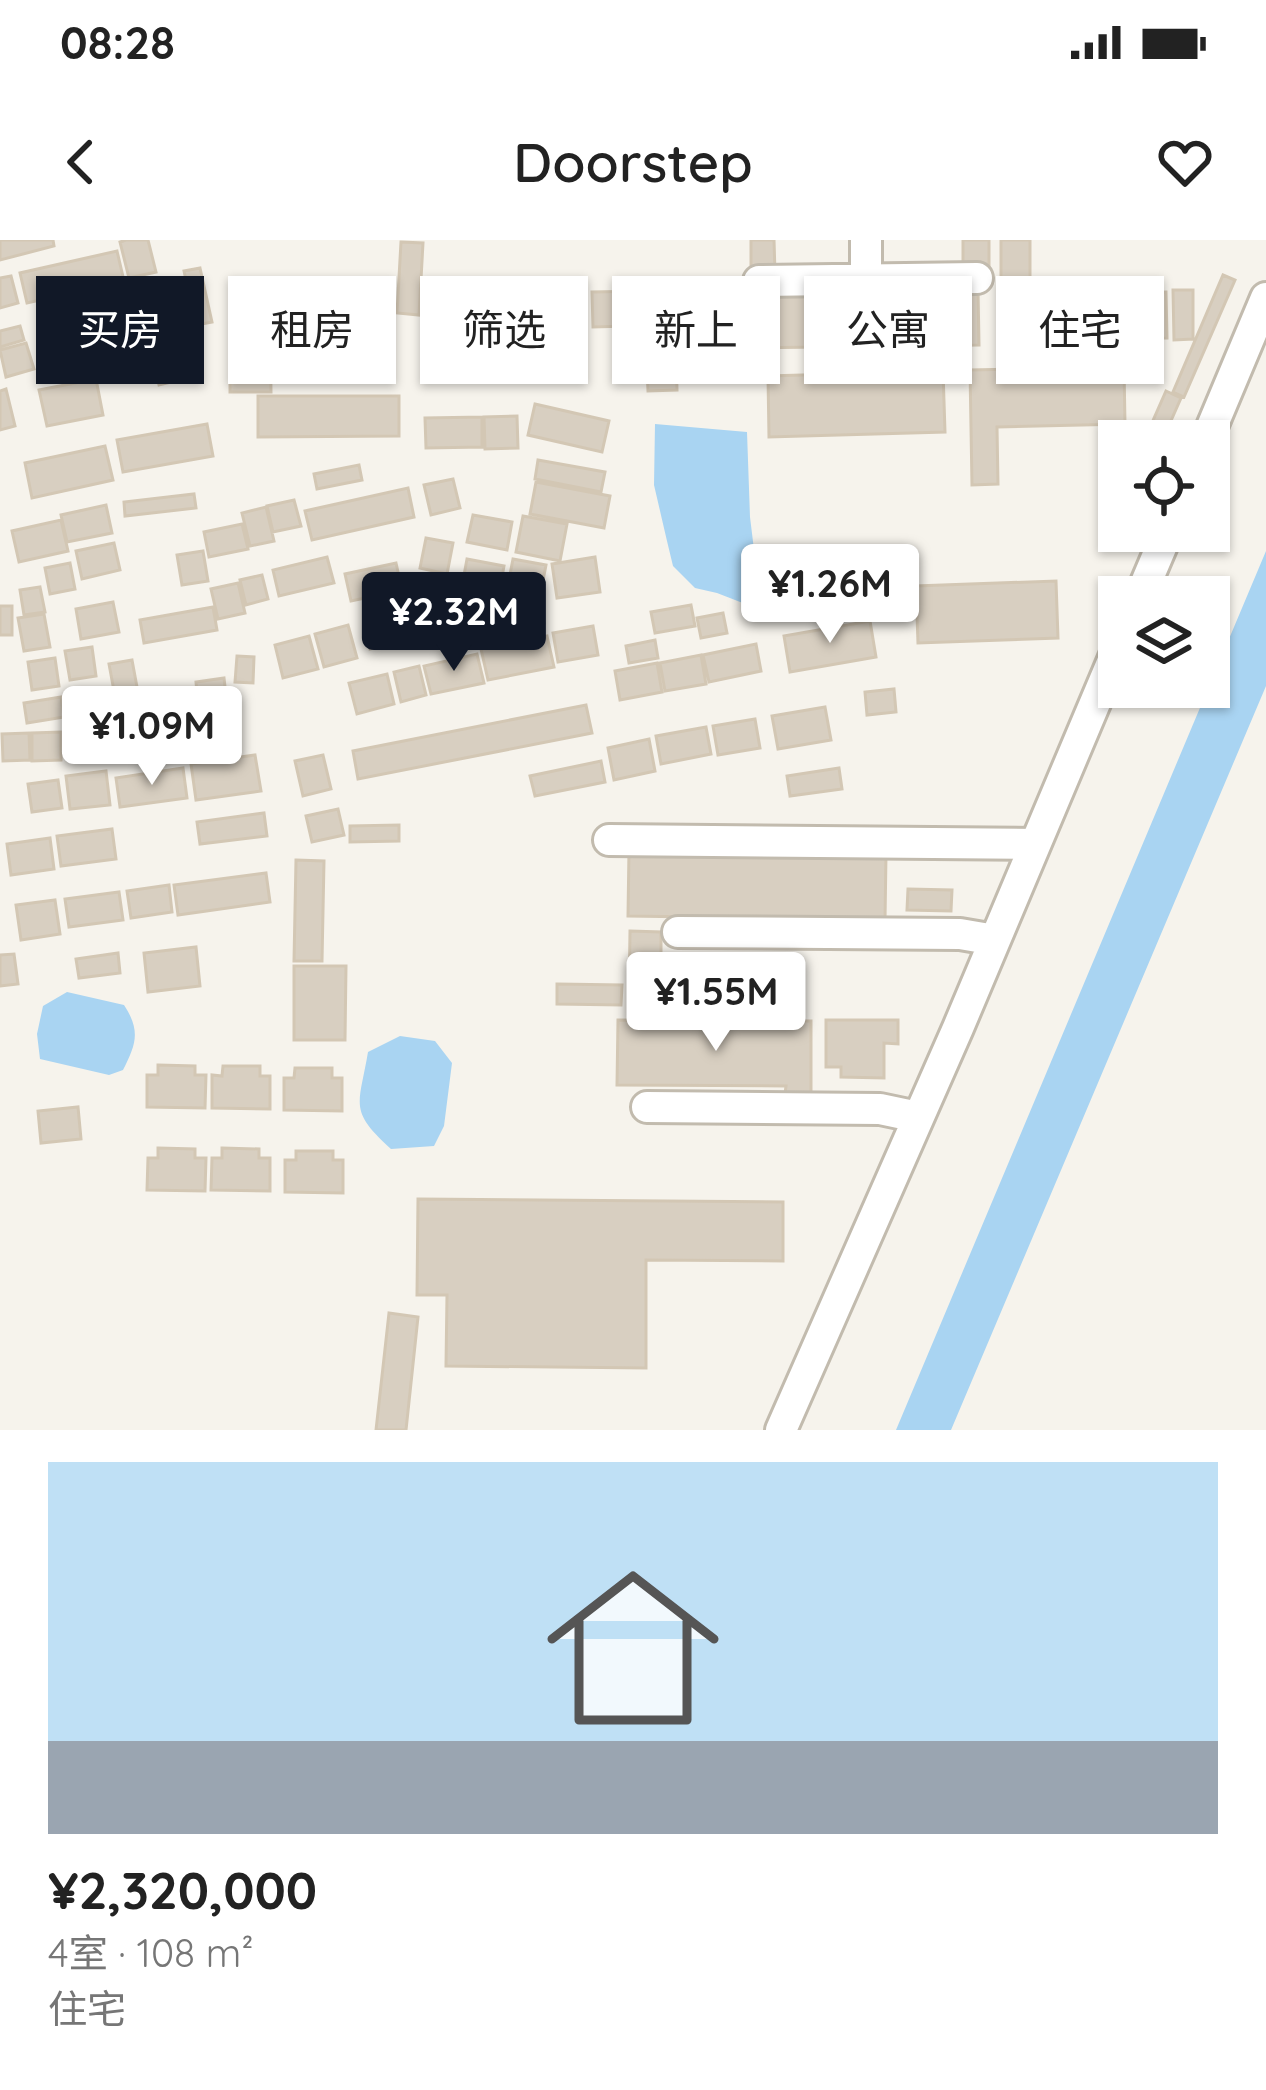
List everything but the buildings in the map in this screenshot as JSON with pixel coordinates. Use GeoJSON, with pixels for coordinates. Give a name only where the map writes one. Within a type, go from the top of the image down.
{"type":"FeatureCollection","features":[{"type":"Feature","properties":{"kind":"street"},"geometry":{"type":"LineString","coordinates":[[866,240],[866,276]]}},
{"type":"Feature","properties":{"kind":"street"},"geometry":{"type":"LineString","coordinates":[[972,278],[977,278]]}},
{"type":"Feature","properties":{"kind":"street"},"geometry":{"type":"LineString","coordinates":[[1215,420],[1266,298]]}},
{"type":"Feature","properties":{"kind":"street"},"geometry":{"type":"LineString","coordinates":[[781,1430],[1098,696]]}},
{"type":"Feature","properties":{"kind":"street"},"geometry":{"type":"LineString","coordinates":[[609,841],[1035,844]]}},
{"type":"Feature","properties":{"kind":"street"},"geometry":{"type":"LineString","coordinates":[[678,932],[959,934],[995,940]]}},
{"type":"Feature","properties":{"kind":"street"},"geometry":{"type":"LineString","coordinates":[[647,1108],[880,1108],[918,1117]]}},
{"type":"Feature","properties":{"kind":"water"},"geometry":{"type":"Polygon","coordinates":[[[655,424],[747,432],[755,558],[768,574],[861,580],[864,592],[771,614],[695,588],[673,566],[654,485],[655,424]]]}},
{"type":"Feature","properties":{"kind":"water"},"geometry":{"type":"Polygon","coordinates":[[[1266,551],[1266,686],[951,1430],[896,1430],[1200,708],[1230,708],[1230,637],[1266,551]]]}},
{"type":"Feature","properties":{"kind":"water"},"geometry":{"type":"Polygon","coordinates":[[[67,992],[124,1005],[135,1038],[123,1070],[109,1075],[40,1059],[37,1034],[43,1006],[67,992]]]}},
{"type":"Feature","properties":{"kind":"water"},"geometry":{"type":"Polygon","coordinates":[[[400,1036],[435,1041],[452,1063],[444,1126],[434,1146],[391,1149],[362,1115],[360,1096],[368,1052],[400,1036]]]}}]}
